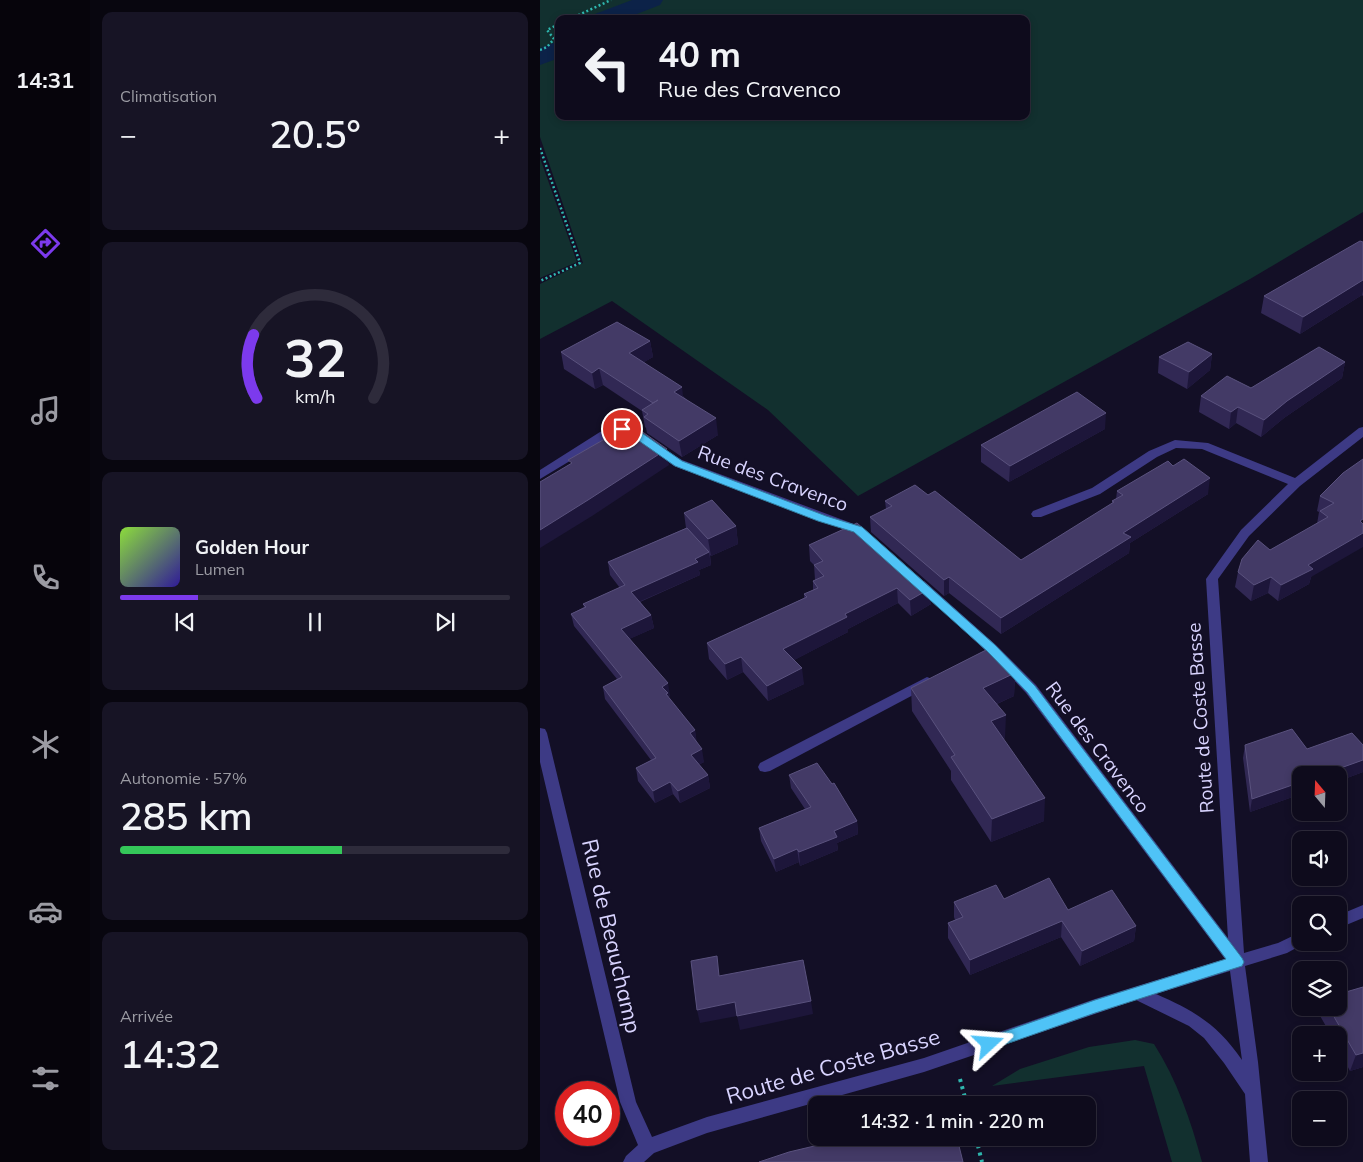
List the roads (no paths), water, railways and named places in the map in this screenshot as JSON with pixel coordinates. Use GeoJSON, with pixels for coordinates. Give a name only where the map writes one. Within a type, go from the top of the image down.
{"type":"FeatureCollection","features":[{"type":"Feature","properties":{"kind":"street","name":"Rue des Cravenco"},"geometry":{"type":"LineString","coordinates":[[540,475],[604,434],[622,429],[635,433],[678,463],[858,530],[873,543]]}},
{"type":"Feature","properties":{"kind":"street","name":"Route de Coste Basse"},"geometry":{"type":"LineString","coordinates":[[632,1162],[648,1147],[707,1124],[954,1056],[1137,993],[1237,962],[1212,579],[1245,533],[1296,483],[1363,431]]}},
{"type":"Feature","properties":{"kind":"street"},"geometry":{"type":"LineString","coordinates":[[1037,514],[1096,491],[1154,454],[1175,444],[1204,446],[1296,483]]}},
{"type":"Feature","properties":{"kind":"street","name":"Rue des Cravenco"},"geometry":{"type":"LineString","coordinates":[[910,576],[986,650],[1031,689],[1237,962]]}},
{"type":"Feature","properties":{"kind":"street"},"geometry":{"type":"LineString","coordinates":[[765,767],[938,675]]}},
{"type":"Feature","properties":{"kind":"street","name":"Rue de Beauchamp"},"geometry":{"type":"LineString","coordinates":[[540,732],[628,1102],[648,1147]]}},
{"type":"Feature","properties":{"kind":"street"},"geometry":{"type":"LineString","coordinates":[[1347,918],[1363,911]]}},
{"type":"Feature","properties":{"kind":"street"},"geometry":{"type":"LineString","coordinates":[[1259,1162],[1237,962],[1292,943]]}},
{"type":"Feature","properties":{"kind":"street"},"geometry":{"type":"LineString","coordinates":[[1137,993],[1188,1016],[1203,1026],[1224,1050],[1253,1094]]}},
{"type":"Feature","properties":{"kind":"waterway"},"geometry":{"type":"LineString","coordinates":[[613,15],[652,0]]}},
{"type":"Feature","properties":{"kind":"waterway"},"geometry":{"type":"LineString","coordinates":[[540,58],[555,50]]}}]}
